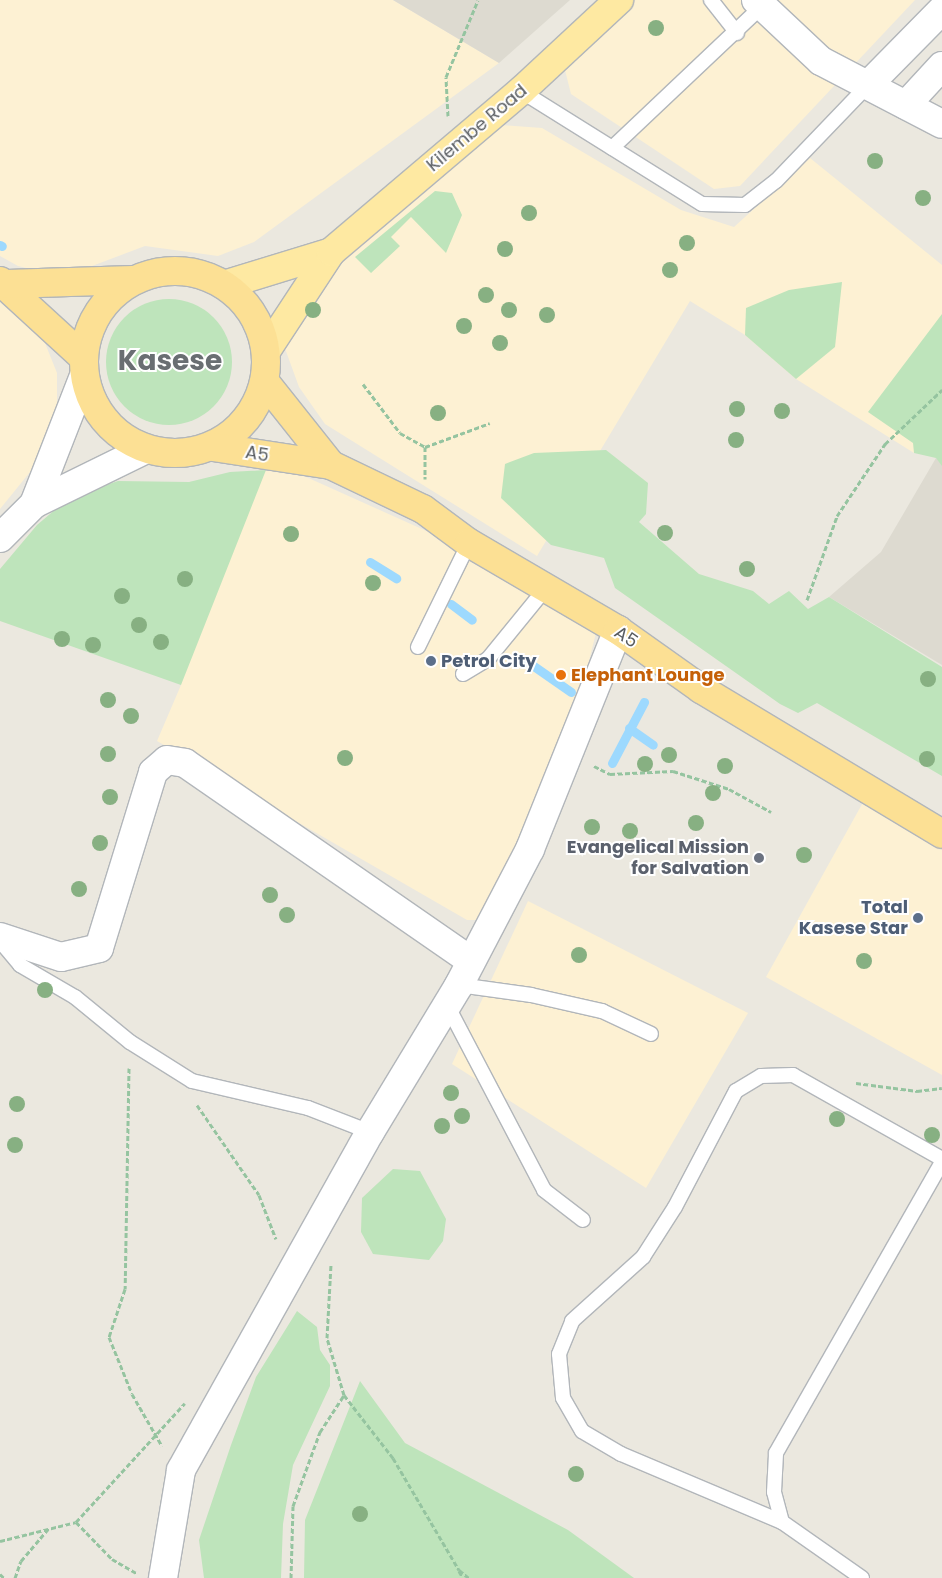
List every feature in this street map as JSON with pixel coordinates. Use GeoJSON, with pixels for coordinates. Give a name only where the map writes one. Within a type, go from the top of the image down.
{"type":"FeatureCollection","features":[{"type":"Feature","properties":{"kind":"highway","name":"A5"},"geometry":{"type":"LineString","coordinates":[[3,282],[133,280],[164,271],[195,272],[224,285],[249,310],[266,351],[265,382],[246,420],[213,447]]}},
{"type":"Feature","properties":{"kind":"highway","name":"A5"},"geometry":{"type":"LineString","coordinates":[[83,367],[91,326],[104,306],[133,280]]}},
{"type":"Feature","properties":{"kind":"highway","name":"A5"},"geometry":{"type":"LineString","coordinates":[[3,282],[83,367],[95,408],[116,433],[144,450],[178,455],[213,447],[331,465],[422,509],[469,543],[618,630],[701,689],[942,834]]}},
{"type":"Feature","properties":{"kind":"highway","name":"A5"},"geometry":{"type":"LineString","coordinates":[[265,382],[331,465]]}},
{"type":"Feature","properties":{"kind":"main road","name":"Kilembe Road"},"geometry":{"type":"LineString","coordinates":[[266,351],[331,252],[521,91],[619,0]]}},
{"type":"Feature","properties":{"kind":"main road","name":"Kilembe Road"},"geometry":{"type":"LineString","coordinates":[[224,285],[331,252]]}},
{"type":"Feature","properties":{"kind":"street"},"geometry":{"type":"LineString","coordinates":[[758,4],[821,61],[856,82],[869,84],[906,106],[942,124]]}},
{"type":"Feature","properties":{"kind":"street"},"geometry":{"type":"LineString","coordinates":[[869,84],[942,10]]}},
{"type":"Feature","properties":{"kind":"street"},"geometry":{"type":"LineString","coordinates":[[906,106],[942,66]]}},
{"type":"Feature","properties":{"kind":"street"},"geometry":{"type":"LineString","coordinates":[[34,504],[83,367]]}},
{"type":"Feature","properties":{"kind":"street"},"geometry":{"type":"LineString","coordinates":[[0,538],[34,504],[144,450]]}},
{"type":"Feature","properties":{"kind":"street"},"geometry":{"type":"LineString","coordinates":[[163,1578],[181,1470],[223,1388],[370,1132],[459,984],[530,849],[618,630]]}},
{"type":"Feature","properties":{"kind":"street"},"geometry":{"type":"LineString","coordinates":[[0,937],[61,956],[99,948],[153,772],[167,760],[186,763],[459,984]]}},
{"type":"Feature","properties":{"kind":"lane"},"geometry":{"type":"LineString","coordinates":[[711,0],[737,33]]}},
{"type":"Feature","properties":{"kind":"lane"},"geometry":{"type":"LineString","coordinates":[[612,148],[737,33],[758,4]]}},
{"type":"Feature","properties":{"kind":"lane"},"geometry":{"type":"LineString","coordinates":[[521,91],[702,204],[745,205],[776,181],[869,84]]}},
{"type":"Feature","properties":{"kind":"lane"},"geometry":{"type":"LineString","coordinates":[[418,647],[469,543]]}},
{"type":"Feature","properties":{"kind":"lane"},"geometry":{"type":"LineString","coordinates":[[462,674],[488,659],[546,588]]}},
{"type":"Feature","properties":{"kind":"lane"},"geometry":{"type":"LineString","coordinates":[[0,941],[20,965],[75,998],[130,1042],[192,1081],[308,1108],[370,1132]]}},
{"type":"Feature","properties":{"kind":"lane"},"geometry":{"type":"LineString","coordinates":[[459,984],[531,994],[602,1011],[651,1034]]}},
{"type":"Feature","properties":{"kind":"lane"},"geometry":{"type":"LineString","coordinates":[[459,984],[544,1190],[583,1220]]}},
{"type":"Feature","properties":{"kind":"lane"},"geometry":{"type":"LineString","coordinates":[[782,1522],[774,1492],[776,1453],[942,1161],[793,1075],[761,1076],[736,1091],[676,1207],[643,1258],[572,1321],[559,1354],[563,1398],[582,1430],[621,1454],[782,1522],[862,1578]]}},
{"type":"Feature","properties":{"kind":"path"},"geometry":{"type":"LineString","coordinates":[[450,152],[446,77],[478,0]]}},
{"type":"Feature","properties":{"kind":"path"},"geometry":{"type":"LineString","coordinates":[[363,384],[400,433],[425,447],[490,423]]}},
{"type":"Feature","properties":{"kind":"path"},"geometry":{"type":"LineString","coordinates":[[807,600],[837,516],[885,444],[942,390]]}},
{"type":"Feature","properties":{"kind":"path"},"geometry":{"type":"LineString","coordinates":[[594,765],[610,774],[673,771],[729,789],[771,812]]}},
{"type":"Feature","properties":{"kind":"path"},"geometry":{"type":"LineString","coordinates":[[130,1042],[124,1183],[125,1289],[109,1337],[154,1434],[181,1470]]}},
{"type":"Feature","properties":{"kind":"path"},"geometry":{"type":"LineString","coordinates":[[192,1081],[198,1109],[227,1142],[259,1195],[290,1274]]}},
{"type":"Feature","properties":{"kind":"path"},"geometry":{"type":"LineString","coordinates":[[850,1082],[917,1091],[942,1088]]}},
{"type":"Feature","properties":{"kind":"path"},"geometry":{"type":"LineString","coordinates":[[331,1254],[327,1338],[344,1395],[393,1458],[463,1578]]}},
{"type":"Feature","properties":{"kind":"path"},"geometry":{"type":"LineString","coordinates":[[0,1541],[76,1522],[180,1405],[223,1388]]}},
{"type":"Feature","properties":{"kind":"path"},"geometry":{"type":"LineString","coordinates":[[291,1578],[293,1506],[320,1432],[344,1395]]}},
{"type":"Feature","properties":{"kind":"path"},"geometry":{"type":"LineString","coordinates":[[76,1522],[112,1559],[139,1578]]}},
{"type":"Feature","properties":{"kind":"path"},"geometry":{"type":"LineString","coordinates":[[14,1578],[21,1561],[49,1529]]}},
{"type":"Feature","properties":{"kind":"path"},"geometry":{"type":"LineString","coordinates":[[459,1570],[469,1578]]}},
{"type":"Feature","properties":{"kind":"path"},"geometry":{"type":"LineString","coordinates":[[0,1574],[4,1578]]}},
{"type":"Feature","properties":{"kind":"shaded area"},"geometry":{"type":"Polygon","coordinates":[[[0,0],[393,0],[499,63],[254,242],[218,256],[145,246],[63,277],[18,266],[0,256],[0,0]]]}},
{"type":"Feature","properties":{"kind":"shaded area"},"geometry":{"type":"Polygon","coordinates":[[[393,0],[570,0],[499,63],[393,0]]]}},
{"type":"Feature","properties":{"kind":"shaded area"},"geometry":{"type":"Polygon","coordinates":[[[625,0],[915,0],[740,186],[714,189],[571,94],[563,62],[625,0]]]}},
{"type":"Feature","properties":{"kind":"shaded area"},"geometry":{"type":"Polygon","coordinates":[[[501,125],[542,128],[681,210],[734,227],[810,158],[942,265],[942,402],[914,453],[796,379],[745,335],[690,301],[537,556],[325,424],[299,387],[283,343],[300,277],[501,125]]]}},
{"type":"Feature","properties":{"kind":"shaded area"},"geometry":{"type":"Polygon","coordinates":[[[0,298],[43,338],[57,373],[57,415],[39,461],[0,509],[0,298]]]}},
{"type":"Feature","properties":{"kind":"shaded area"},"geometry":{"type":"Polygon","coordinates":[[[936,458],[942,463],[942,665],[829,597],[881,552],[936,458]]]}},
{"type":"Feature","properties":{"kind":"shaded area"},"geometry":{"type":"Polygon","coordinates":[[[266,470],[304,476],[442,538],[596,633],[548,824],[484,920],[467,920],[157,741],[181,685],[180,609],[266,470]]]}},
{"type":"Feature","properties":{"kind":"shaded area"},"geometry":{"type":"Polygon","coordinates":[[[866,797],[942,839],[942,1075],[766,977],[866,797]]]}},
{"type":"Feature","properties":{"kind":"shaded area"},"geometry":{"type":"Polygon","coordinates":[[[528,901],[748,1013],[646,1188],[452,1064],[528,901]]]}},
{"type":"Feature","properties":{"kind":"green space"},"geometry":{"type":"Polygon","coordinates":[[[435,191],[452,193],[462,215],[446,253],[411,217],[391,237],[400,246],[371,273],[355,257],[435,191]]]}},
{"type":"Feature","properties":{"kind":"green space"},"geometry":{"type":"Polygon","coordinates":[[[842,282],[835,347],[796,379],[745,335],[746,308],[789,290],[842,282]]]}},
{"type":"Feature","properties":{"kind":"green space"},"geometry":{"type":"Polygon","coordinates":[[[169,299],[193,304],[214,317],[227,338],[232,362],[227,386],[214,407],[193,420],[169,425],[145,420],[124,407],[111,386],[106,362],[111,338],[124,317],[145,304],[169,299]]]}},
{"type":"Feature","properties":{"kind":"green space"},"geometry":{"type":"Polygon","coordinates":[[[942,314],[942,466],[936,458],[914,453],[913,443],[868,412],[942,314]]]}},
{"type":"Feature","properties":{"kind":"green space"},"geometry":{"type":"Polygon","coordinates":[[[606,450],[648,483],[646,514],[639,522],[699,574],[753,591],[769,604],[789,591],[808,609],[829,597],[942,667],[942,776],[817,703],[798,713],[780,704],[615,588],[604,558],[551,545],[501,498],[505,464],[534,453],[606,450]]]}},
{"type":"Feature","properties":{"kind":"green space"},"geometry":{"type":"Polygon","coordinates":[[[266,470],[181,685],[0,621],[0,569],[37,525],[70,497],[118,481],[189,482],[230,472],[266,470]]]}},
{"type":"Feature","properties":{"kind":"green space"},"geometry":{"type":"Polygon","coordinates":[[[393,1169],[420,1171],[446,1219],[443,1241],[429,1260],[373,1254],[361,1232],[362,1198],[393,1169]]]}},
{"type":"Feature","properties":{"kind":"green space"},"geometry":{"type":"Polygon","coordinates":[[[297,1311],[317,1327],[320,1350],[330,1365],[330,1386],[293,1465],[283,1524],[281,1578],[204,1578],[199,1540],[231,1445],[256,1377],[297,1311]]]}},
{"type":"Feature","properties":{"kind":"green space"},"geometry":{"type":"Polygon","coordinates":[[[360,1381],[405,1443],[568,1530],[634,1578],[304,1578],[305,1520],[360,1381]]]}},
{"type":"Feature","properties":{"kind":"waterway"},"geometry":{"type":"LineString","coordinates":[[370,562],[396,578]]}},
{"type":"Feature","properties":{"kind":"waterway"},"geometry":{"type":"LineString","coordinates":[[451,604],[472,620]]}},
{"type":"Feature","properties":{"kind":"waterway"},"geometry":{"type":"LineString","coordinates":[[525,660],[571,692]]}},
{"type":"Feature","properties":{"kind":"waterway"},"geometry":{"type":"LineString","coordinates":[[612,763],[644,702]]}},
{"type":"Feature","properties":{"kind":"waterway"},"geometry":{"type":"LineString","coordinates":[[629,728],[653,745]]}},
{"type":"Feature","properties":{"kind":"place","name":"Petrol City"},"geometry":{"type":"Point","coordinates":[431,661]}},
{"type":"Feature","properties":{"kind":"place","name":"Elephant Lounge"},"geometry":{"type":"Point","coordinates":[561,675]}},
{"type":"Feature","properties":{"kind":"place","name":"Evangelical Mission for Salvation"},"geometry":{"type":"Point","coordinates":[759,858]}},
{"type":"Feature","properties":{"kind":"place","name":"Total Kasese Star"},"geometry":{"type":"Point","coordinates":[918,918]}},
{"type":"Feature","properties":{"kind":"district","name":"Kasese"},"geometry":{"type":"Point","coordinates":[170,361]}}]}
